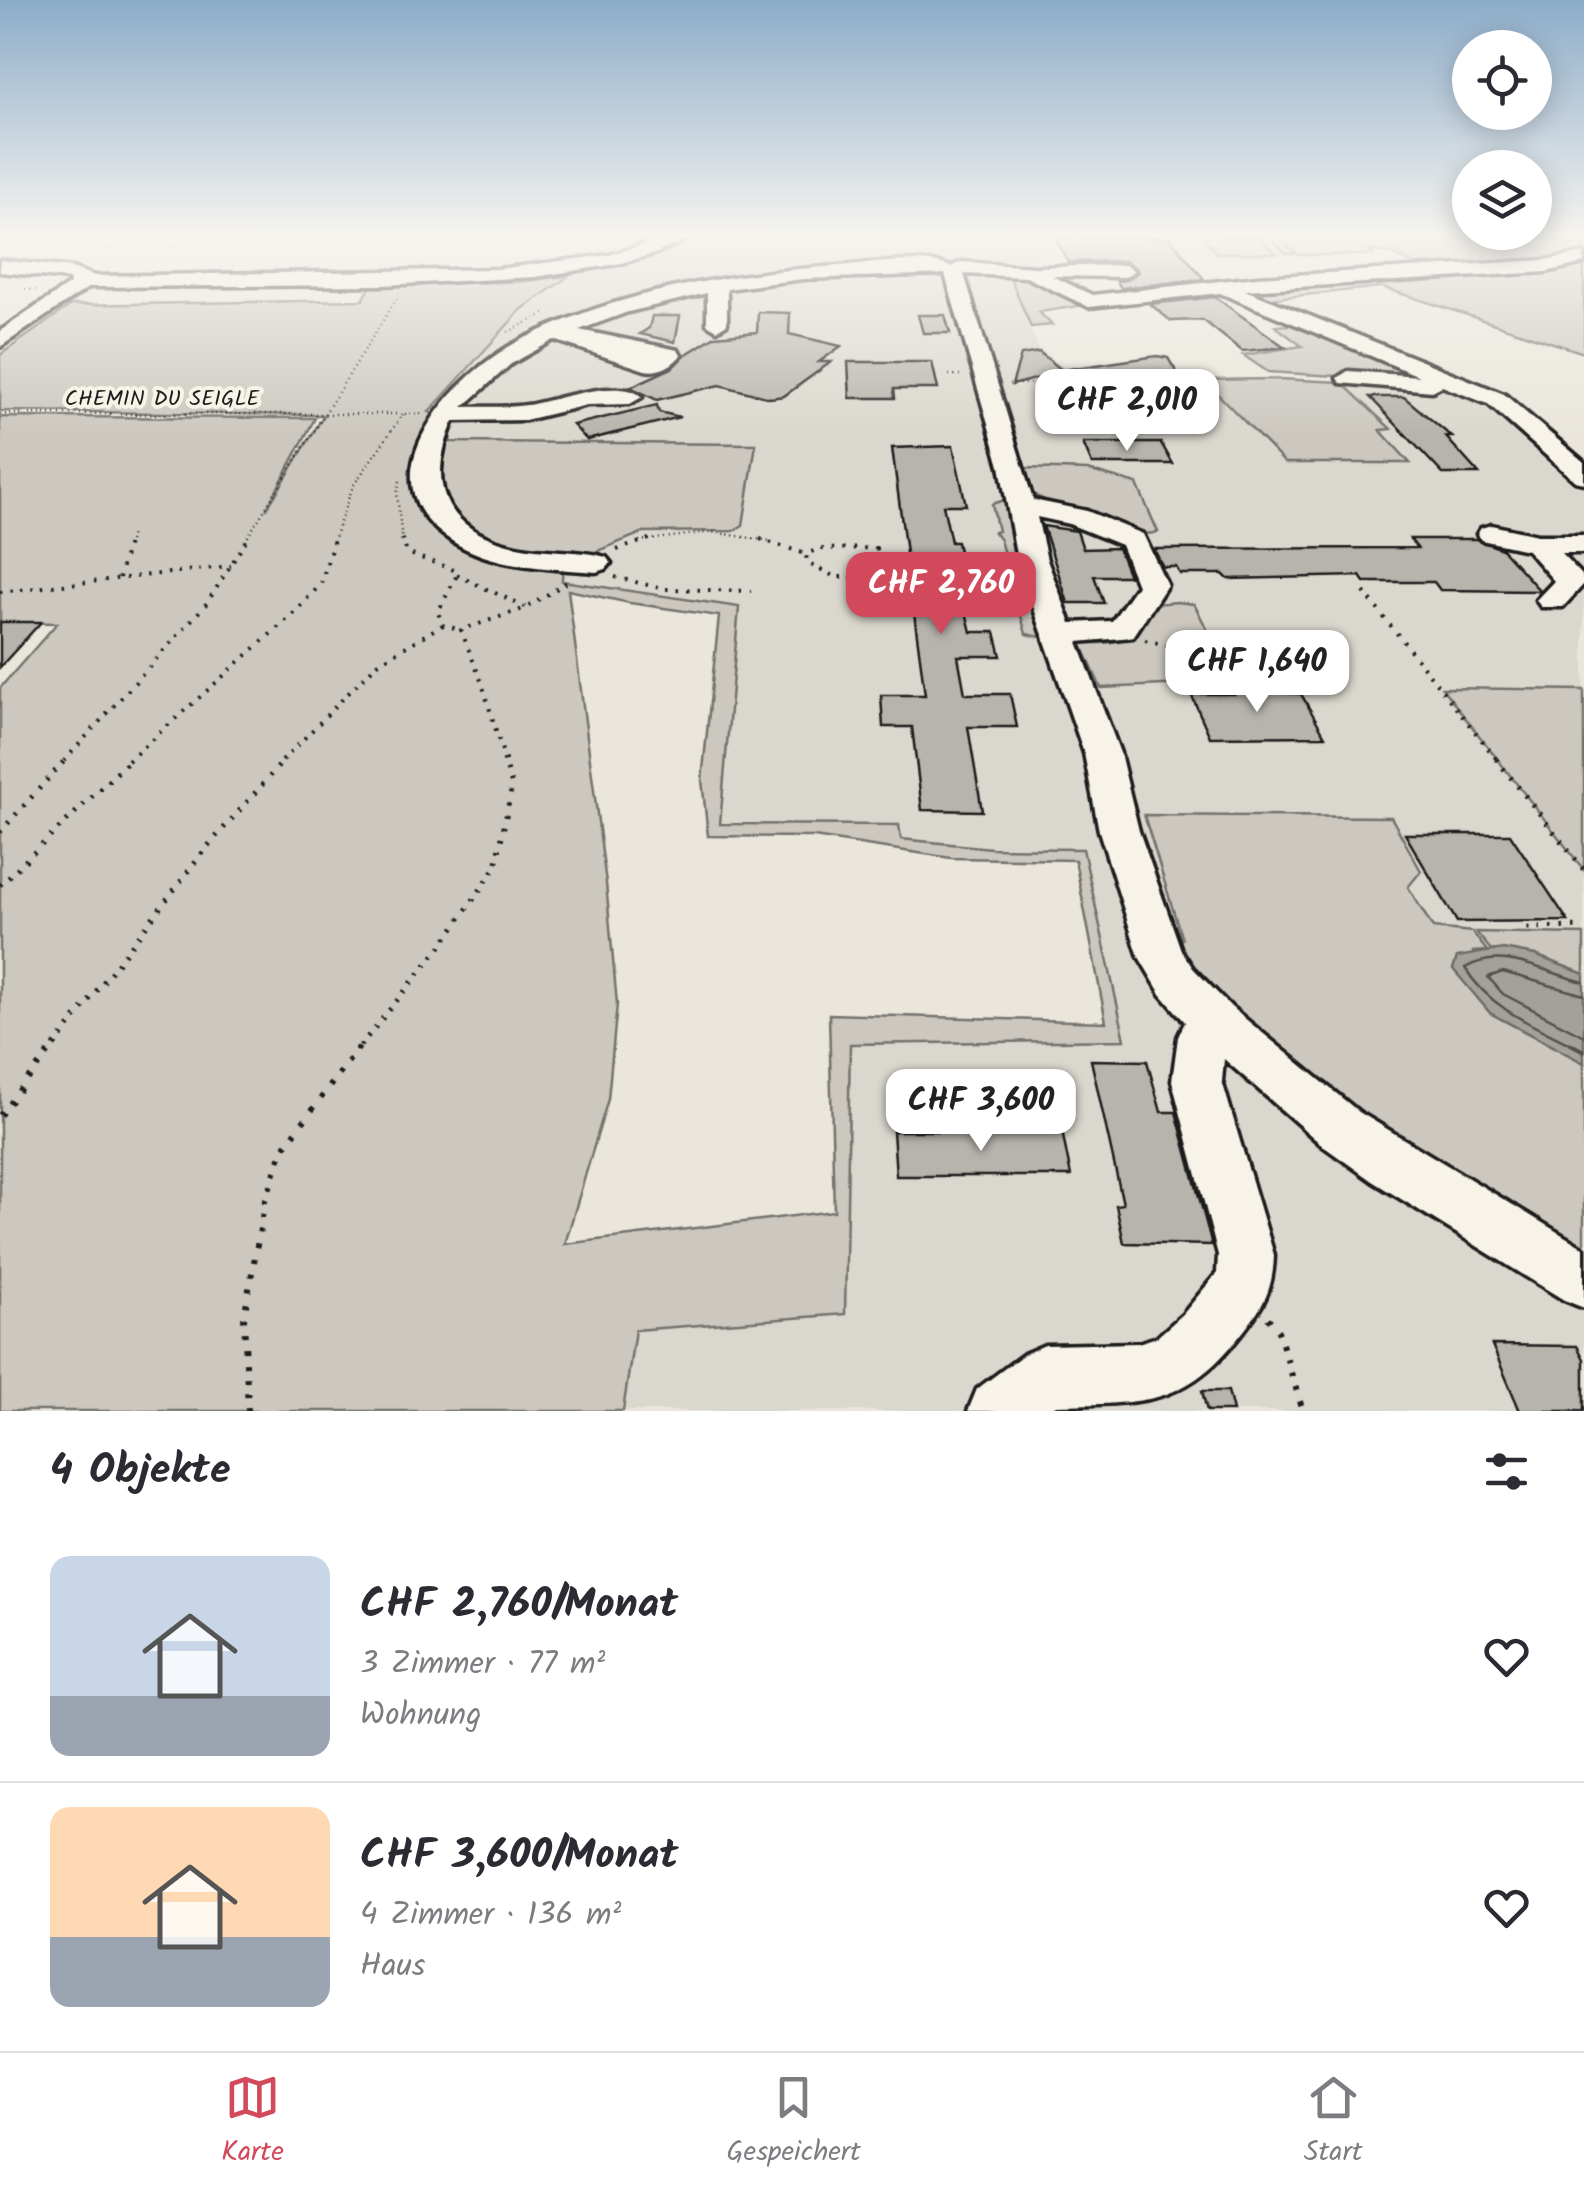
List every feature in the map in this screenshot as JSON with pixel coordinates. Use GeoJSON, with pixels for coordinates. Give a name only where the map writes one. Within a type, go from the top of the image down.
{"type":"FeatureCollection","features":[{"type":"Feature","properties":{"kind":"street"},"geometry":{"type":"LineString","coordinates":[[0,328],[40,303]]}},
{"type":"Feature","properties":{"kind":"street"},"geometry":{"type":"LineString","coordinates":[[0,341],[55,303]]}},
{"type":"Feature","properties":{"kind":"street"},"geometry":{"type":"LineString","coordinates":[[596,563],[499,550],[453,529],[442,520],[428,493],[429,449],[446,414],[480,375],[552,333],[649,303]]}},
{"type":"Feature","properties":{"kind":"street"},"geometry":{"type":"LineString","coordinates":[[716,324],[717,303]]}},
{"type":"Feature","properties":{"kind":"street"},"geometry":{"type":"LineString","coordinates":[[963,303],[1014,466],[1032,560],[1102,753],[1119,831],[1151,935],[1177,981],[1214,1021],[1286,1084],[1390,1164],[1584,1280]]}},
{"type":"Feature","properties":{"kind":"street"},"geometry":{"type":"LineString","coordinates":[[1254,303],[1502,404],[1584,476]]}},
{"type":"Feature","properties":{"kind":"street"},"geometry":{"type":"LineString","coordinates":[[552,333],[646,356]]}},
{"type":"Feature","properties":{"kind":"street"},"geometry":{"type":"LineString","coordinates":[[1348,378],[1432,384],[1452,381]]}},
{"type":"Feature","properties":{"kind":"street"},"geometry":{"type":"LineString","coordinates":[[446,414],[525,413],[586,398],[630,397]]}},
{"type":"Feature","properties":{"kind":"street"},"geometry":{"type":"LineString","coordinates":[[1020,505],[1077,517],[1133,540],[1152,590],[1127,625],[1116,633],[1057,633]]}},
{"type":"Feature","properties":{"kind":"street"},"geometry":{"type":"LineString","coordinates":[[1492,534],[1537,544],[1584,544]]}},
{"type":"Feature","properties":{"kind":"street"},"geometry":{"type":"LineString","coordinates":[[1537,544],[1571,581],[1552,600]]}},
{"type":"Feature","properties":{"kind":"street"},"geometry":{"type":"LineString","coordinates":[[998,1411],[1045,1375],[1138,1374],[1174,1362],[1204,1335],[1245,1284],[1246,1255],[1197,1080],[1202,1038],[1214,1021]]}},
{"type":"Feature","properties":{"kind":"path"},"geometry":{"type":"LineString","coordinates":[[0,832],[206,603],[395,303]]}},
{"type":"Feature","properties":{"kind":"path"},"geometry":{"type":"LineString","coordinates":[[1004,384],[1060,383]]}},
{"type":"Feature","properties":{"kind":"path","name":"CHEMIN DU SEIGLE"},"geometry":{"type":"LineString","coordinates":[[0,414],[328,414]]}},
{"type":"Feature","properties":{"kind":"path"},"geometry":{"type":"LineString","coordinates":[[328,414],[401,414]]}},
{"type":"Feature","properties":{"kind":"path"},"geometry":{"type":"LineString","coordinates":[[0,885],[171,720],[292,615],[321,584],[353,486],[401,414]]}},
{"type":"Feature","properties":{"kind":"path"},"geometry":{"type":"LineString","coordinates":[[429,449],[414,452],[396,493],[407,554],[454,570],[457,575],[526,608]]}},
{"type":"Feature","properties":{"kind":"path"},"geometry":{"type":"LineString","coordinates":[[119,578],[131,533]]}},
{"type":"Feature","properties":{"kind":"path"},"geometry":{"type":"LineString","coordinates":[[0,1116],[196,862],[312,728],[378,663],[442,626],[461,630],[526,608],[627,545],[652,537],[762,538],[806,554],[819,549],[876,548],[876,577],[835,577],[807,562],[806,554]]}},
{"type":"Feature","properties":{"kind":"path"},"geometry":{"type":"LineString","coordinates":[[596,563],[603,573],[634,585],[750,590]]}},
{"type":"Feature","properties":{"kind":"path"},"geometry":{"type":"LineString","coordinates":[[0,592],[232,566]]}},
{"type":"Feature","properties":{"kind":"path"},"geometry":{"type":"LineString","coordinates":[[442,626],[438,612],[457,575]]}},
{"type":"Feature","properties":{"kind":"path"},"geometry":{"type":"LineString","coordinates":[[1364,592],[1584,870]]}},
{"type":"Feature","properties":{"kind":"path"},"geometry":{"type":"LineString","coordinates":[[248,1411],[244,1317],[265,1200],[283,1149],[381,1018],[439,949],[496,867],[509,817],[512,786],[482,683],[462,643],[461,630]]}},
{"type":"Feature","properties":{"kind":"path"},"geometry":{"type":"LineString","coordinates":[[1116,633],[1233,662]]}},
{"type":"Feature","properties":{"kind":"path"},"geometry":{"type":"LineString","coordinates":[[1527,928],[1584,927]]}},
{"type":"Feature","properties":{"kind":"path"},"geometry":{"type":"LineString","coordinates":[[1245,1284],[1278,1331],[1303,1411]]}},
{"type":"Feature","properties":{"kind":"shaded area"},"geometry":{"type":"Polygon","coordinates":[[[531,303],[1020,303],[1038,348],[1098,392],[1204,380],[1285,463],[1409,462],[1379,429],[1389,429],[1337,375],[1481,388],[1584,466],[1584,1411],[623,1411],[634,1330],[845,1314],[850,1043],[1125,1039],[1083,849],[991,848],[900,839],[898,825],[720,824],[738,607],[561,581],[563,555],[588,555],[644,532],[733,531],[756,444],[449,442],[428,412],[531,303]]]}},
{"type":"Feature","properties":{"kind":"shaded area"},"geometry":{"type":"Polygon","coordinates":[[[531,303],[429,412],[453,422],[450,442],[756,444],[743,525],[733,531],[644,532],[588,555],[563,555],[562,581],[739,607],[720,824],[899,825],[901,839],[991,848],[1083,849],[1125,1040],[850,1044],[845,1314],[635,1330],[623,1411],[0,1411],[0,688],[57,623],[0,622],[0,417],[315,418],[266,510],[324,415],[0,411],[0,355],[71,305],[531,303]],[[568,590],[606,883],[617,1004],[608,1099],[565,1244],[834,1211],[829,1014],[1106,1022],[1075,860],[951,858],[814,837],[708,836],[702,780],[719,616],[568,590]]]}},
{"type":"Feature","properties":{"kind":"shaded area"},"geometry":{"type":"Polygon","coordinates":[[[1021,303],[1085,305],[1039,312],[1052,325],[1031,327],[1021,303]]]}},
{"type":"Feature","properties":{"kind":"shaded area"},"geometry":{"type":"Polygon","coordinates":[[[1430,303],[1584,303],[1584,353],[1430,303]]]}},
{"type":"Feature","properties":{"kind":"shaded area"},"geometry":{"type":"Polygon","coordinates":[[[1301,324],[1430,376],[1422,381],[1268,372],[1243,355],[1302,346],[1275,326],[1301,324]]]}},
{"type":"Feature","properties":{"kind":"shaded area"},"geometry":{"type":"Polygon","coordinates":[[[1204,380],[1341,382],[1391,429],[1380,430],[1410,463],[1285,463],[1204,380]]]}},
{"type":"Feature","properties":{"kind":"shaded area"},"geometry":{"type":"Polygon","coordinates":[[[1024,468],[1088,470],[1137,484],[1158,532],[1113,529],[1038,497],[1031,492],[1024,468]]]}},
{"type":"Feature","properties":{"kind":"shaded area"},"geometry":{"type":"Polygon","coordinates":[[[1004,500],[1041,637],[1026,634],[1000,540],[994,532],[998,531],[992,504],[1004,500]]]}},
{"type":"Feature","properties":{"kind":"shaded area"},"geometry":{"type":"Polygon","coordinates":[[[1154,604],[1194,604],[1225,664],[1191,673],[1184,684],[1101,688],[1081,643],[1126,638],[1140,627],[1154,604]]]}},
{"type":"Feature","properties":{"kind":"shaded area"},"geometry":{"type":"Polygon","coordinates":[[[1442,688],[1584,690],[1584,870],[1442,688]]]}},
{"type":"Feature","properties":{"kind":"shaded area"},"geometry":{"type":"Polygon","coordinates":[[[1144,815],[1391,817],[1421,871],[1408,887],[1433,928],[1472,932],[1487,951],[1473,952],[1490,1013],[1584,1063],[1584,1258],[1398,1149],[1224,1006],[1175,942],[1182,939],[1144,815]]]}},
{"type":"Feature","properties":{"kind":"shaded area"},"geometry":{"type":"Polygon","coordinates":[[[1476,932],[1584,934],[1584,974],[1535,955],[1491,950],[1476,932]]]}},
{"type":"Feature","properties":{"kind":"water"},"geometry":{"type":"Polygon","coordinates":[[[1503,949],[1535,955],[1584,974],[1584,1063],[1490,1013],[1453,969],[1457,957],[1503,949]]]}},
{"type":"Feature","properties":{"kind":"building"},"geometry":{"type":"Polygon","coordinates":[[[1223,303],[1285,347],[1242,351],[1203,320],[1171,321],[1150,304],[1223,303]]]}},
{"type":"Feature","properties":{"kind":"building"},"geometry":{"type":"Polygon","coordinates":[[[758,312],[790,313],[789,334],[841,346],[819,362],[831,362],[784,396],[770,398],[720,385],[657,400],[630,387],[672,368],[715,336],[757,332],[758,312]]]}},
{"type":"Feature","properties":{"kind":"building"},"geometry":{"type":"Polygon","coordinates":[[[918,315],[945,315],[950,333],[923,333],[918,315]]]}},
{"type":"Feature","properties":{"kind":"building"},"geometry":{"type":"Polygon","coordinates":[[[652,316],[680,316],[675,342],[640,334],[649,328],[652,316]]]}},
{"type":"Feature","properties":{"kind":"building"},"geometry":{"type":"Polygon","coordinates":[[[1039,352],[1062,370],[1157,356],[1168,358],[1200,411],[1059,407],[1051,388],[1039,378],[1012,385],[1021,355],[1039,352]]]}},
{"type":"Feature","properties":{"kind":"building"},"geometry":{"type":"Polygon","coordinates":[[[848,362],[932,362],[938,389],[894,389],[895,398],[850,398],[848,362]]]}},
{"type":"Feature","properties":{"kind":"building"},"geometry":{"type":"Polygon","coordinates":[[[1370,397],[1404,397],[1452,437],[1446,437],[1479,474],[1443,474],[1370,397]]]}},
{"type":"Feature","properties":{"kind":"building"},"geometry":{"type":"Polygon","coordinates":[[[657,405],[659,412],[680,417],[587,440],[573,425],[657,405]]]}},
{"type":"Feature","properties":{"kind":"building"},"geometry":{"type":"Polygon","coordinates":[[[1083,443],[1161,443],[1173,464],[1092,464],[1083,443]]]}},
{"type":"Feature","properties":{"kind":"building"},"geometry":{"type":"Polygon","coordinates":[[[953,446],[966,505],[943,505],[966,583],[959,583],[971,632],[995,632],[1001,656],[958,656],[965,694],[1010,694],[1017,727],[968,727],[982,811],[922,810],[912,727],[883,727],[881,695],[925,695],[892,448],[953,446]]]}},
{"type":"Feature","properties":{"kind":"building"},"geometry":{"type":"Polygon","coordinates":[[[1043,526],[1077,531],[1083,549],[1118,548],[1129,576],[1094,576],[1104,603],[1068,603],[1043,526]]]}},
{"type":"Feature","properties":{"kind":"building"},"geometry":{"type":"Polygon","coordinates":[[[1410,539],[1476,539],[1502,549],[1540,591],[1440,590],[1434,582],[1364,582],[1360,576],[1228,579],[1223,574],[1180,574],[1176,567],[1163,567],[1154,549],[1417,548],[1410,539]]]}},
{"type":"Feature","properties":{"kind":"building"},"geometry":{"type":"Polygon","coordinates":[[[0,622],[41,622],[0,667],[0,622]]]}},
{"type":"Feature","properties":{"kind":"building"},"geometry":{"type":"Polygon","coordinates":[[[1232,690],[1301,694],[1325,736],[1210,737],[1191,694],[1234,694],[1232,690]]]}},
{"type":"Feature","properties":{"kind":"building"},"geometry":{"type":"Polygon","coordinates":[[[1405,834],[1510,834],[1568,921],[1457,922],[1405,834]]]}},
{"type":"Feature","properties":{"kind":"building"},"geometry":{"type":"Polygon","coordinates":[[[1091,1060],[1147,1061],[1161,1112],[1176,1112],[1212,1245],[1124,1243],[1116,1205],[1123,1204],[1091,1060]]]}},
{"type":"Feature","properties":{"kind":"building"},"geometry":{"type":"Polygon","coordinates":[[[893,1131],[1062,1131],[1071,1176],[896,1176],[893,1131]]]}},
{"type":"Feature","properties":{"kind":"building"},"geometry":{"type":"Polygon","coordinates":[[[1492,1345],[1577,1346],[1584,1359],[1584,1411],[1520,1411],[1492,1345]]]}},
{"type":"Feature","properties":{"kind":"building"},"geometry":{"type":"Polygon","coordinates":[[[1202,1391],[1228,1391],[1233,1411],[1207,1411],[1202,1391]]]}}]}
